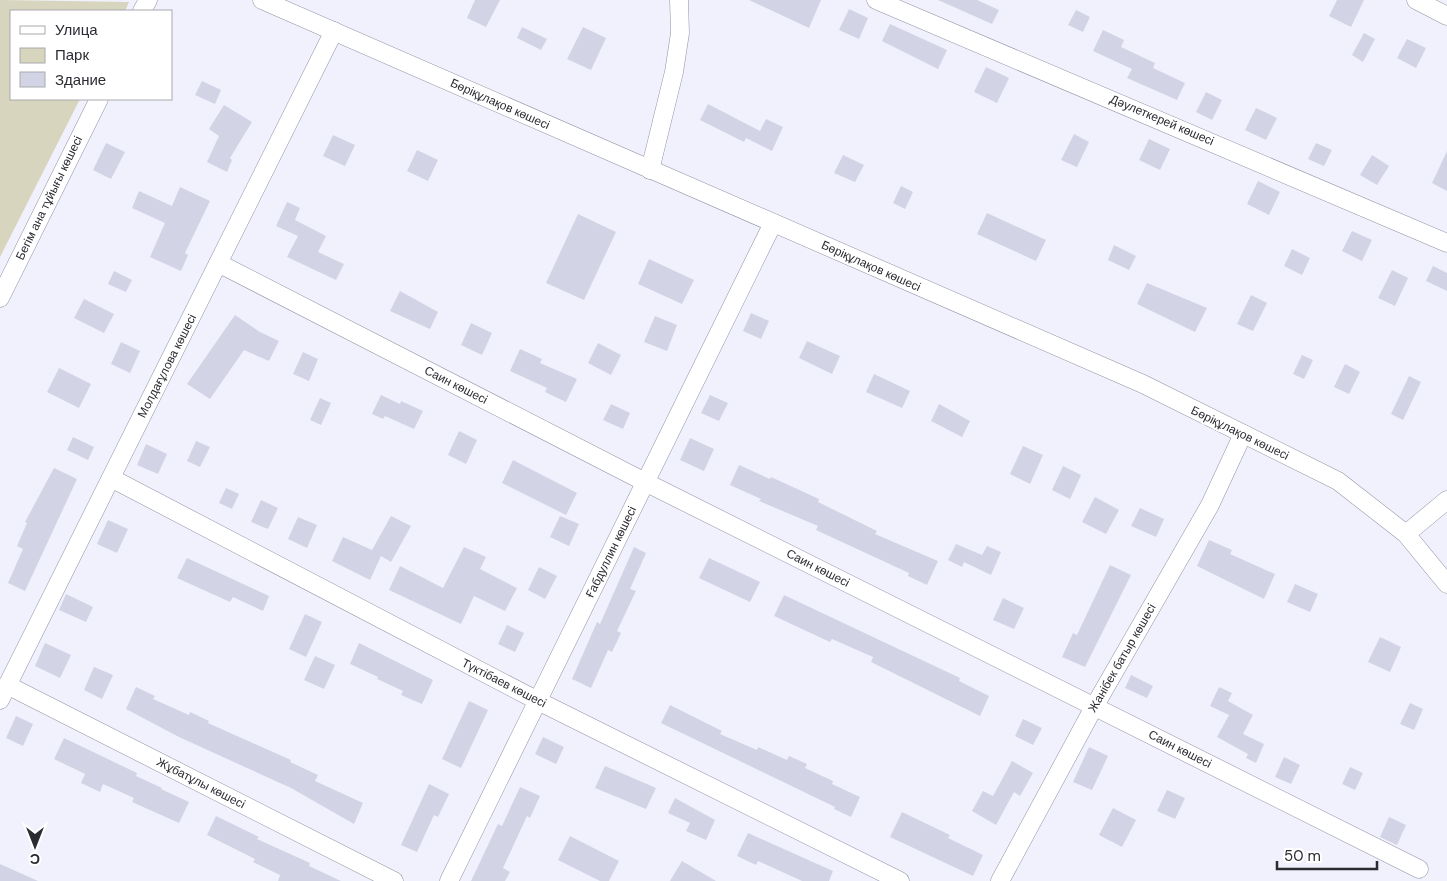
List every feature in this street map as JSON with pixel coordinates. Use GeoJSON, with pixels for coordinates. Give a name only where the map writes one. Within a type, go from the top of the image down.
{"type":"FeatureCollection","features":[{"type":"Feature","properties":{"kind":"street","name":"Бөріқұлақов көшесі"},"geometry":{"type":"LineString","coordinates":[[262,0],[1142,384],[1338,481],[1406,534],[1447,584]]}},
{"type":"Feature","properties":{"kind":"street"},"geometry":{"type":"LineString","coordinates":[[650,170],[674,72],[680,33],[678,0]]}},
{"type":"Feature","properties":{"kind":"street","name":"Дәулеткерей көшесі"},"geometry":{"type":"LineString","coordinates":[[876,0],[1447,243]]}},
{"type":"Feature","properties":{"kind":"street"},"geometry":{"type":"LineString","coordinates":[[1416,0],[1447,16]]}},
{"type":"Feature","properties":{"kind":"street","name":"Молдағұлова көшесі"},"geometry":{"type":"LineString","coordinates":[[4,692],[334,31]]}},
{"type":"Feature","properties":{"kind":"street","name":"Бегім ана тұйығы көшесі"},"geometry":{"type":"LineString","coordinates":[[0,298],[99,100]]}},
{"type":"Feature","properties":{"kind":"street","name":"Ғабдуллин көшесі"},"geometry":{"type":"LineString","coordinates":[[449,881],[773,223]]}},
{"type":"Feature","properties":{"kind":"street","name":"Саин көшесі"},"geometry":{"type":"LineString","coordinates":[[218,263],[645,482],[1419,869]]}},
{"type":"Feature","properties":{"kind":"street","name":"Жанібек батыр көшесі"},"geometry":{"type":"LineString","coordinates":[[1000,881],[1094,707],[1210,505],[1243,434]]}},
{"type":"Feature","properties":{"kind":"street","name":"Түктібаев көшесі"},"geometry":{"type":"LineString","coordinates":[[111,478],[538,701],[900,881]]}},
{"type":"Feature","properties":{"kind":"street"},"geometry":{"type":"LineString","coordinates":[[1406,534],[1447,500]]}},
{"type":"Feature","properties":{"kind":"street","name":"Жұбатұлы көшесі"},"geometry":{"type":"LineString","coordinates":[[4,692],[394,881]]}},
{"type":"Feature","properties":{"kind":"green space"},"geometry":{"type":"Polygon","coordinates":[[[0,0],[129,2],[125,10],[10,10],[10,100],[79,100],[0,257],[0,0]]]}},
{"type":"Feature","properties":{"kind":"building"},"geometry":{"type":"Polygon","coordinates":[[[475,0],[500,0],[486,27],[467,18],[475,0]]]}},
{"type":"Feature","properties":{"kind":"building"},"geometry":{"type":"Polygon","coordinates":[[[749,0],[821,0],[809,28],[749,0]]]}},
{"type":"Feature","properties":{"kind":"building"},"geometry":{"type":"Polygon","coordinates":[[[938,0],[977,0],[999,10],[992,24],[938,0]]]}},
{"type":"Feature","properties":{"kind":"building"},"geometry":{"type":"Polygon","coordinates":[[[1337,0],[1364,0],[1351,27],[1329,16],[1337,0]]]}},
{"type":"Feature","properties":{"kind":"building"},"geometry":{"type":"Polygon","coordinates":[[[849,9],[868,18],[859,39],[839,30],[849,9]]]}},
{"type":"Feature","properties":{"kind":"building"},"geometry":{"type":"Polygon","coordinates":[[[1076,10],[1090,17],[1083,32],[1068,25],[1076,10]]]}},
{"type":"Feature","properties":{"kind":"building"},"geometry":{"type":"Polygon","coordinates":[[[890,24],[947,50],[938,69],[882,41],[890,24]]]}},
{"type":"Feature","properties":{"kind":"building"},"geometry":{"type":"Polygon","coordinates":[[[522,27],[547,39],[541,50],[517,38],[522,27]]]}},
{"type":"Feature","properties":{"kind":"building"},"geometry":{"type":"Polygon","coordinates":[[[583,27],[606,38],[591,70],[567,59],[583,27]]]}},
{"type":"Feature","properties":{"kind":"building"},"geometry":{"type":"Polygon","coordinates":[[[1103,30],[1124,40],[1121,47],[1155,63],[1153,68],[1185,83],[1177,100],[1127,78],[1132,69],[1093,51],[1103,30]]]}},
{"type":"Feature","properties":{"kind":"building"},"geometry":{"type":"Polygon","coordinates":[[[1364,33],[1375,39],[1363,62],[1352,55],[1364,33]]]}},
{"type":"Feature","properties":{"kind":"building"},"geometry":{"type":"Polygon","coordinates":[[[1407,39],[1426,48],[1416,68],[1397,58],[1407,39]]]}},
{"type":"Feature","properties":{"kind":"building"},"geometry":{"type":"Polygon","coordinates":[[[986,67],[1009,78],[997,103],[974,92],[986,67]]]}},
{"type":"Feature","properties":{"kind":"building"},"geometry":{"type":"Polygon","coordinates":[[[202,81],[221,90],[215,104],[195,95],[202,81]]]}},
{"type":"Feature","properties":{"kind":"building"},"geometry":{"type":"Polygon","coordinates":[[[1206,92],[1222,100],[1212,120],[1196,112],[1206,92]]]}},
{"type":"Feature","properties":{"kind":"building"},"geometry":{"type":"Polygon","coordinates":[[[708,104],[760,131],[766,119],[783,127],[772,151],[746,138],[744,142],[700,120],[708,104]]]}},
{"type":"Feature","properties":{"kind":"building"},"geometry":{"type":"Polygon","coordinates":[[[224,105],[252,122],[230,158],[232,160],[227,172],[207,162],[219,136],[209,129],[224,105]]]}},
{"type":"Feature","properties":{"kind":"building"},"geometry":{"type":"Polygon","coordinates":[[[1256,108],[1277,118],[1266,140],[1245,130],[1256,108]]]}},
{"type":"Feature","properties":{"kind":"building"},"geometry":{"type":"Polygon","coordinates":[[[1074,134],[1089,142],[1077,167],[1061,160],[1074,134]]]}},
{"type":"Feature","properties":{"kind":"building"},"geometry":{"type":"Polygon","coordinates":[[[333,135],[355,145],[345,166],[323,156],[333,135]]]}},
{"type":"Feature","properties":{"kind":"building"},"geometry":{"type":"Polygon","coordinates":[[[1149,139],[1170,149],[1160,170],[1139,160],[1149,139]]]}},
{"type":"Feature","properties":{"kind":"building"},"geometry":{"type":"Polygon","coordinates":[[[106,143],[125,152],[111,179],[93,170],[106,143]]]}},
{"type":"Feature","properties":{"kind":"building"},"geometry":{"type":"Polygon","coordinates":[[[1316,143],[1332,150],[1324,166],[1308,159],[1316,143]]]}},
{"type":"Feature","properties":{"kind":"building"},"geometry":{"type":"Polygon","coordinates":[[[417,150],[438,160],[428,181],[407,171],[417,150]]]}},
{"type":"Feature","properties":{"kind":"building"},"geometry":{"type":"Polygon","coordinates":[[[1447,151],[1447,191],[1432,183],[1447,151]]]}},
{"type":"Feature","properties":{"kind":"building"},"geometry":{"type":"Polygon","coordinates":[[[843,155],[864,165],[855,182],[834,173],[843,155]]]}},
{"type":"Feature","properties":{"kind":"building"},"geometry":{"type":"Polygon","coordinates":[[[1372,155],[1389,166],[1377,185],[1360,175],[1372,155]]]}},
{"type":"Feature","properties":{"kind":"building"},"geometry":{"type":"Polygon","coordinates":[[[1258,181],[1280,192],[1269,215],[1247,204],[1258,181]]]}},
{"type":"Feature","properties":{"kind":"building"},"geometry":{"type":"Polygon","coordinates":[[[901,186],[913,192],[905,209],[893,203],[901,186]]]}},
{"type":"Feature","properties":{"kind":"building"},"geometry":{"type":"Polygon","coordinates":[[[180,187],[210,201],[185,253],[188,255],[181,271],[150,257],[165,223],[132,208],[139,191],[172,206],[180,187]]]}},
{"type":"Feature","properties":{"kind":"building"},"geometry":{"type":"Polygon","coordinates":[[[287,202],[300,208],[295,220],[326,236],[318,252],[344,264],[336,280],[287,257],[298,236],[276,226],[287,202]]]}},
{"type":"Feature","properties":{"kind":"building"},"geometry":{"type":"Polygon","coordinates":[[[987,213],[1046,240],[1036,261],[977,234],[987,213]]]}},
{"type":"Feature","properties":{"kind":"building"},"geometry":{"type":"Polygon","coordinates":[[[578,214],[616,232],[584,300],[546,283],[578,214]]]}},
{"type":"Feature","properties":{"kind":"building"},"geometry":{"type":"Polygon","coordinates":[[[1352,231],[1372,240],[1362,261],[1342,251],[1352,231]]]}},
{"type":"Feature","properties":{"kind":"building"},"geometry":{"type":"Polygon","coordinates":[[[1114,245],[1136,256],[1129,270],[1108,260],[1114,245]]]}},
{"type":"Feature","properties":{"kind":"building"},"geometry":{"type":"Polygon","coordinates":[[[1292,249],[1310,258],[1302,275],[1284,266],[1292,249]]]}},
{"type":"Feature","properties":{"kind":"building"},"geometry":{"type":"Polygon","coordinates":[[[649,259],[694,280],[682,304],[638,284],[649,259]]]}},
{"type":"Feature","properties":{"kind":"building"},"geometry":{"type":"Polygon","coordinates":[[[1433,266],[1447,273],[1447,291],[1426,281],[1433,266]]]}},
{"type":"Feature","properties":{"kind":"building"},"geometry":{"type":"Polygon","coordinates":[[[1392,270],[1408,278],[1395,306],[1378,298],[1392,270]]]}},
{"type":"Feature","properties":{"kind":"building"},"geometry":{"type":"Polygon","coordinates":[[[114,271],[132,280],[126,292],[108,284],[114,271]]]}},
{"type":"Feature","properties":{"kind":"building"},"geometry":{"type":"Polygon","coordinates":[[[1147,283],[1207,308],[1195,332],[1137,304],[1147,283]]]}},
{"type":"Feature","properties":{"kind":"building"},"geometry":{"type":"Polygon","coordinates":[[[400,291],[438,312],[430,329],[390,311],[400,291]]]}},
{"type":"Feature","properties":{"kind":"building"},"geometry":{"type":"Polygon","coordinates":[[[1251,295],[1267,303],[1253,331],[1237,324],[1251,295]]]}},
{"type":"Feature","properties":{"kind":"building"},"geometry":{"type":"Polygon","coordinates":[[[84,299],[114,314],[104,333],[74,318],[84,299]]]}},
{"type":"Feature","properties":{"kind":"building"},"geometry":{"type":"Polygon","coordinates":[[[751,313],[769,321],[761,339],[743,331],[751,313]]]}},
{"type":"Feature","properties":{"kind":"building"},"geometry":{"type":"Polygon","coordinates":[[[235,315],[260,332],[279,341],[269,361],[244,350],[210,399],[187,384],[235,315]]]}},
{"type":"Feature","properties":{"kind":"building"},"geometry":{"type":"Polygon","coordinates":[[[655,316],[677,325],[667,351],[644,342],[655,316]]]}},
{"type":"Feature","properties":{"kind":"building"},"geometry":{"type":"Polygon","coordinates":[[[471,323],[492,333],[482,355],[461,345],[471,323]]]}},
{"type":"Feature","properties":{"kind":"building"},"geometry":{"type":"Polygon","coordinates":[[[807,341],[840,356],[832,374],[799,358],[807,341]]]}},
{"type":"Feature","properties":{"kind":"building"},"geometry":{"type":"Polygon","coordinates":[[[121,342],[140,351],[130,373],[111,364],[121,342]]]}},
{"type":"Feature","properties":{"kind":"building"},"geometry":{"type":"Polygon","coordinates":[[[598,343],[621,355],[611,375],[588,363],[598,343]]]}},
{"type":"Feature","properties":{"kind":"building"},"geometry":{"type":"Polygon","coordinates":[[[520,349],[542,359],[540,363],[577,379],[566,402],[545,392],[547,388],[510,371],[520,349]]]}},
{"type":"Feature","properties":{"kind":"building"},"geometry":{"type":"Polygon","coordinates":[[[303,352],[318,359],[309,381],[293,374],[303,352]]]}},
{"type":"Feature","properties":{"kind":"building"},"geometry":{"type":"Polygon","coordinates":[[[1302,355],[1313,360],[1304,379],[1293,374],[1302,355]]]}},
{"type":"Feature","properties":{"kind":"building"},"geometry":{"type":"Polygon","coordinates":[[[1345,364],[1360,372],[1349,394],[1334,387],[1345,364]]]}},
{"type":"Feature","properties":{"kind":"building"},"geometry":{"type":"Polygon","coordinates":[[[59,368],[91,384],[79,408],[47,392],[59,368]]]}},
{"type":"Feature","properties":{"kind":"building"},"geometry":{"type":"Polygon","coordinates":[[[874,374],[910,391],[902,408],[866,392],[874,374]]]}},
{"type":"Feature","properties":{"kind":"building"},"geometry":{"type":"Polygon","coordinates":[[[1409,376],[1421,382],[1403,420],[1391,414],[1409,376]]]}},
{"type":"Feature","properties":{"kind":"building"},"geometry":{"type":"Polygon","coordinates":[[[381,395],[400,404],[401,401],[423,411],[414,429],[385,416],[383,419],[372,414],[381,395]]]}},
{"type":"Feature","properties":{"kind":"building"},"geometry":{"type":"Polygon","coordinates":[[[710,395],[728,403],[719,421],[701,413],[710,395]]]}},
{"type":"Feature","properties":{"kind":"building"},"geometry":{"type":"Polygon","coordinates":[[[320,398],[331,403],[321,425],[310,420],[320,398]]]}},
{"type":"Feature","properties":{"kind":"building"},"geometry":{"type":"Polygon","coordinates":[[[611,404],[630,413],[623,429],[603,420],[611,404]]]}},
{"type":"Feature","properties":{"kind":"building"},"geometry":{"type":"Polygon","coordinates":[[[939,404],[970,421],[962,437],[931,421],[939,404]]]}},
{"type":"Feature","properties":{"kind":"building"},"geometry":{"type":"Polygon","coordinates":[[[459,431],[477,440],[466,464],[448,455],[459,431]]]}},
{"type":"Feature","properties":{"kind":"building"},"geometry":{"type":"Polygon","coordinates":[[[73,437],[94,447],[88,460],[67,450],[73,437]]]}},
{"type":"Feature","properties":{"kind":"building"},"geometry":{"type":"Polygon","coordinates":[[[690,438],[714,449],[704,471],[680,460],[690,438]]]}},
{"type":"Feature","properties":{"kind":"building"},"geometry":{"type":"Polygon","coordinates":[[[196,441],[210,447],[200,467],[187,461],[196,441]]]}},
{"type":"Feature","properties":{"kind":"building"},"geometry":{"type":"Polygon","coordinates":[[[146,444],[167,454],[158,474],[137,465],[146,444]]]}},
{"type":"Feature","properties":{"kind":"building"},"geometry":{"type":"Polygon","coordinates":[[[1023,446],[1043,455],[1030,484],[1010,474],[1023,446]]]}},
{"type":"Feature","properties":{"kind":"building"},"geometry":{"type":"Polygon","coordinates":[[[513,460],[577,493],[566,515],[502,483],[513,460]]]}},
{"type":"Feature","properties":{"kind":"building"},"geometry":{"type":"Polygon","coordinates":[[[739,465],[819,499],[818,502],[877,531],[875,534],[938,561],[927,585],[908,576],[909,573],[816,530],[818,526],[759,501],[761,499],[730,485],[739,465]]]}},
{"type":"Feature","properties":{"kind":"building"},"geometry":{"type":"Polygon","coordinates":[[[1063,466],[1081,475],[1070,499],[1052,490],[1063,466]]]}},
{"type":"Feature","properties":{"kind":"building"},"geometry":{"type":"Polygon","coordinates":[[[54,468],[77,479],[25,591],[8,583],[23,549],[17,546],[27,523],[25,522],[54,468]]]}},
{"type":"Feature","properties":{"kind":"building"},"geometry":{"type":"Polygon","coordinates":[[[226,488],[239,494],[232,509],[219,503],[226,488]]]}},
{"type":"Feature","properties":{"kind":"building"},"geometry":{"type":"Polygon","coordinates":[[[1095,497],[1119,510],[1106,534],[1082,522],[1095,497]]]}},
{"type":"Feature","properties":{"kind":"building"},"geometry":{"type":"Polygon","coordinates":[[[261,500],[278,508],[268,529],[251,522],[261,500]]]}},
{"type":"Feature","properties":{"kind":"building"},"geometry":{"type":"Polygon","coordinates":[[[1140,508],[1164,519],[1156,537],[1131,526],[1140,508]]]}},
{"type":"Feature","properties":{"kind":"building"},"geometry":{"type":"Polygon","coordinates":[[[391,516],[411,526],[391,562],[381,556],[370,580],[332,561],[343,537],[372,550],[391,516]]]}},
{"type":"Feature","properties":{"kind":"building"},"geometry":{"type":"Polygon","coordinates":[[[560,516],[579,524],[569,546],[550,537],[560,516]]]}},
{"type":"Feature","properties":{"kind":"building"},"geometry":{"type":"Polygon","coordinates":[[[298,517],[317,525],[307,548],[288,539],[298,517]]]}},
{"type":"Feature","properties":{"kind":"building"},"geometry":{"type":"Polygon","coordinates":[[[108,520],[128,529],[117,553],[97,544],[108,520]]]}},
{"type":"Feature","properties":{"kind":"building"},"geometry":{"type":"Polygon","coordinates":[[[1209,540],[1232,550],[1230,554],[1275,574],[1264,599],[1197,566],[1209,540]]]}},
{"type":"Feature","properties":{"kind":"building"},"geometry":{"type":"Polygon","coordinates":[[[956,544],[982,555],[987,546],[1001,552],[991,575],[964,562],[962,567],[948,560],[956,544]]]}},
{"type":"Feature","properties":{"kind":"building"},"geometry":{"type":"Polygon","coordinates":[[[464,547],[486,557],[480,569],[517,588],[505,611],[474,596],[461,624],[389,590],[400,566],[443,588],[464,547]]]}},
{"type":"Feature","properties":{"kind":"building"},"geometry":{"type":"Polygon","coordinates":[[[634,547],[646,553],[630,589],[636,591],[617,631],[621,633],[612,652],[608,650],[591,688],[572,679],[597,622],[600,624],[634,547]]]}},
{"type":"Feature","properties":{"kind":"building"},"geometry":{"type":"Polygon","coordinates":[[[187,558],[269,596],[263,611],[233,597],[230,602],[177,578],[187,558]]]}},
{"type":"Feature","properties":{"kind":"building"},"geometry":{"type":"Polygon","coordinates":[[[709,558],[760,582],[750,602],[699,578],[709,558]]]}},
{"type":"Feature","properties":{"kind":"building"},"geometry":{"type":"Polygon","coordinates":[[[1110,565],[1131,575],[1085,667],[1062,657],[1073,633],[1077,635],[1110,565]]]}},
{"type":"Feature","properties":{"kind":"building"},"geometry":{"type":"Polygon","coordinates":[[[539,567],[557,576],[545,599],[528,590],[539,567]]]}},
{"type":"Feature","properties":{"kind":"building"},"geometry":{"type":"Polygon","coordinates":[[[1295,584],[1318,594],[1310,612],[1287,602],[1295,584]]]}},
{"type":"Feature","properties":{"kind":"building"},"geometry":{"type":"Polygon","coordinates":[[[66,594],[93,607],[86,622],[59,610],[66,594]]]}},
{"type":"Feature","properties":{"kind":"building"},"geometry":{"type":"Polygon","coordinates":[[[784,595],[960,678],[959,681],[989,696],[980,716],[871,662],[873,657],[832,639],[830,642],[774,616],[784,595]]]}},
{"type":"Feature","properties":{"kind":"building"},"geometry":{"type":"Polygon","coordinates":[[[1003,598],[1024,608],[1014,629],[993,620],[1003,598]]]}},
{"type":"Feature","properties":{"kind":"building"},"geometry":{"type":"Polygon","coordinates":[[[305,614],[322,622],[306,657],[289,649],[305,614]]]}},
{"type":"Feature","properties":{"kind":"building"},"geometry":{"type":"Polygon","coordinates":[[[507,625],[524,633],[515,652],[498,644],[507,625]]]}},
{"type":"Feature","properties":{"kind":"building"},"geometry":{"type":"Polygon","coordinates":[[[1380,637],[1401,647],[1390,672],[1368,662],[1380,637]]]}},
{"type":"Feature","properties":{"kind":"building"},"geometry":{"type":"Polygon","coordinates":[[[45,643],[71,655],[60,678],[35,666],[45,643]]]}},
{"type":"Feature","properties":{"kind":"building"},"geometry":{"type":"Polygon","coordinates":[[[359,643],[433,680],[422,704],[401,695],[403,691],[350,664],[359,643]]]}},
{"type":"Feature","properties":{"kind":"building"},"geometry":{"type":"Polygon","coordinates":[[[315,656],[335,665],[324,689],[304,680],[315,656]]]}},
{"type":"Feature","properties":{"kind":"building"},"geometry":{"type":"Polygon","coordinates":[[[94,667],[113,675],[102,699],[84,690],[94,667]]]}},
{"type":"Feature","properties":{"kind":"building"},"geometry":{"type":"Polygon","coordinates":[[[1131,675],[1153,686],[1147,698],[1125,688],[1131,675]]]}},
{"type":"Feature","properties":{"kind":"building"},"geometry":{"type":"Polygon","coordinates":[[[136,687],[155,696],[153,699],[189,715],[190,712],[209,721],[208,723],[291,760],[290,762],[318,775],[315,781],[363,803],[354,824],[291,788],[179,737],[126,709],[136,687]]]}},
{"type":"Feature","properties":{"kind":"building"},"geometry":{"type":"Polygon","coordinates":[[[1219,687],[1232,693],[1228,701],[1253,715],[1243,734],[1264,744],[1256,763],[1246,758],[1248,754],[1217,737],[1229,715],[1210,706],[1219,687]]]}},
{"type":"Feature","properties":{"kind":"building"},"geometry":{"type":"Polygon","coordinates":[[[469,701],[488,710],[461,768],[442,759],[469,701]]]}},
{"type":"Feature","properties":{"kind":"building"},"geometry":{"type":"Polygon","coordinates":[[[1410,703],[1423,709],[1414,730],[1400,724],[1410,703]]]}},
{"type":"Feature","properties":{"kind":"building"},"geometry":{"type":"Polygon","coordinates":[[[670,705],[722,731],[720,734],[757,750],[758,747],[787,760],[789,756],[807,764],[805,768],[833,781],[832,784],[860,797],[851,817],[834,809],[835,807],[661,723],[670,705]]]}},
{"type":"Feature","properties":{"kind":"building"},"geometry":{"type":"Polygon","coordinates":[[[16,716],[33,724],[23,746],[6,738],[16,716]]]}},
{"type":"Feature","properties":{"kind":"building"},"geometry":{"type":"Polygon","coordinates":[[[1023,719],[1042,728],[1033,745],[1015,736],[1023,719]]]}},
{"type":"Feature","properties":{"kind":"building"},"geometry":{"type":"Polygon","coordinates":[[[543,737],[564,747],[556,764],[535,754],[543,737]]]}},
{"type":"Feature","properties":{"kind":"building"},"geometry":{"type":"Polygon","coordinates":[[[64,738],[137,773],[136,776],[189,802],[179,823],[132,802],[134,798],[103,784],[100,792],[81,783],[85,774],[54,759],[64,738]]]}},
{"type":"Feature","properties":{"kind":"building"},"geometry":{"type":"Polygon","coordinates":[[[1089,747],[1108,756],[1092,790],[1073,782],[1089,747]]]}},
{"type":"Feature","properties":{"kind":"building"},"geometry":{"type":"Polygon","coordinates":[[[1284,757],[1300,765],[1291,784],[1275,777],[1284,757]]]}},
{"type":"Feature","properties":{"kind":"building"},"geometry":{"type":"Polygon","coordinates":[[[1012,761],[1033,773],[1020,796],[1014,792],[996,825],[972,811],[983,791],[993,796],[1012,761]]]}},
{"type":"Feature","properties":{"kind":"building"},"geometry":{"type":"Polygon","coordinates":[[[605,766],[656,788],[646,809],[595,788],[605,766]]]}},
{"type":"Feature","properties":{"kind":"building"},"geometry":{"type":"Polygon","coordinates":[[[1350,767],[1363,773],[1355,790],[1342,784],[1350,767]]]}},
{"type":"Feature","properties":{"kind":"building"},"geometry":{"type":"Polygon","coordinates":[[[429,784],[449,794],[438,817],[434,815],[417,852],[401,845],[429,784]]]}},
{"type":"Feature","properties":{"kind":"building"},"geometry":{"type":"Polygon","coordinates":[[[520,787],[540,796],[530,818],[527,816],[503,868],[510,872],[505,881],[471,881],[498,824],[502,826],[520,787]]]}},
{"type":"Feature","properties":{"kind":"building"},"geometry":{"type":"Polygon","coordinates":[[[1167,790],[1185,798],[1175,819],[1157,811],[1167,790]]]}},
{"type":"Feature","properties":{"kind":"building"},"geometry":{"type":"Polygon","coordinates":[[[675,798],[715,820],[706,840],[686,831],[690,823],[668,813],[675,798]]]}},
{"type":"Feature","properties":{"kind":"building"},"geometry":{"type":"Polygon","coordinates":[[[1113,808],[1136,820],[1122,847],[1099,835],[1113,808]]]}},
{"type":"Feature","properties":{"kind":"building"},"geometry":{"type":"Polygon","coordinates":[[[902,812],[950,835],[948,838],[983,855],[973,876],[890,837],[902,812]]]}},
{"type":"Feature","properties":{"kind":"building"},"geometry":{"type":"Polygon","coordinates":[[[216,816],[259,837],[257,839],[310,863],[309,866],[341,881],[278,881],[280,875],[253,862],[255,859],[207,835],[216,816]]]}},
{"type":"Feature","properties":{"kind":"building"},"geometry":{"type":"Polygon","coordinates":[[[1389,817],[1406,825],[1397,845],[1380,837],[1389,817]]]}},
{"type":"Feature","properties":{"kind":"building"},"geometry":{"type":"Polygon","coordinates":[[[748,833],[833,871],[829,881],[802,881],[758,861],[756,865],[737,856],[748,833]]]}},
{"type":"Feature","properties":{"kind":"building"},"geometry":{"type":"Polygon","coordinates":[[[570,836],[619,861],[609,881],[600,881],[558,860],[570,836]]]}},
{"type":"Feature","properties":{"kind":"building"},"geometry":{"type":"Polygon","coordinates":[[[682,861],[716,881],[670,881],[682,861]]]}},
{"type":"Feature","properties":{"kind":"building"},"geometry":{"type":"Polygon","coordinates":[[[0,864],[38,881],[0,881],[0,864]]]}}]}
